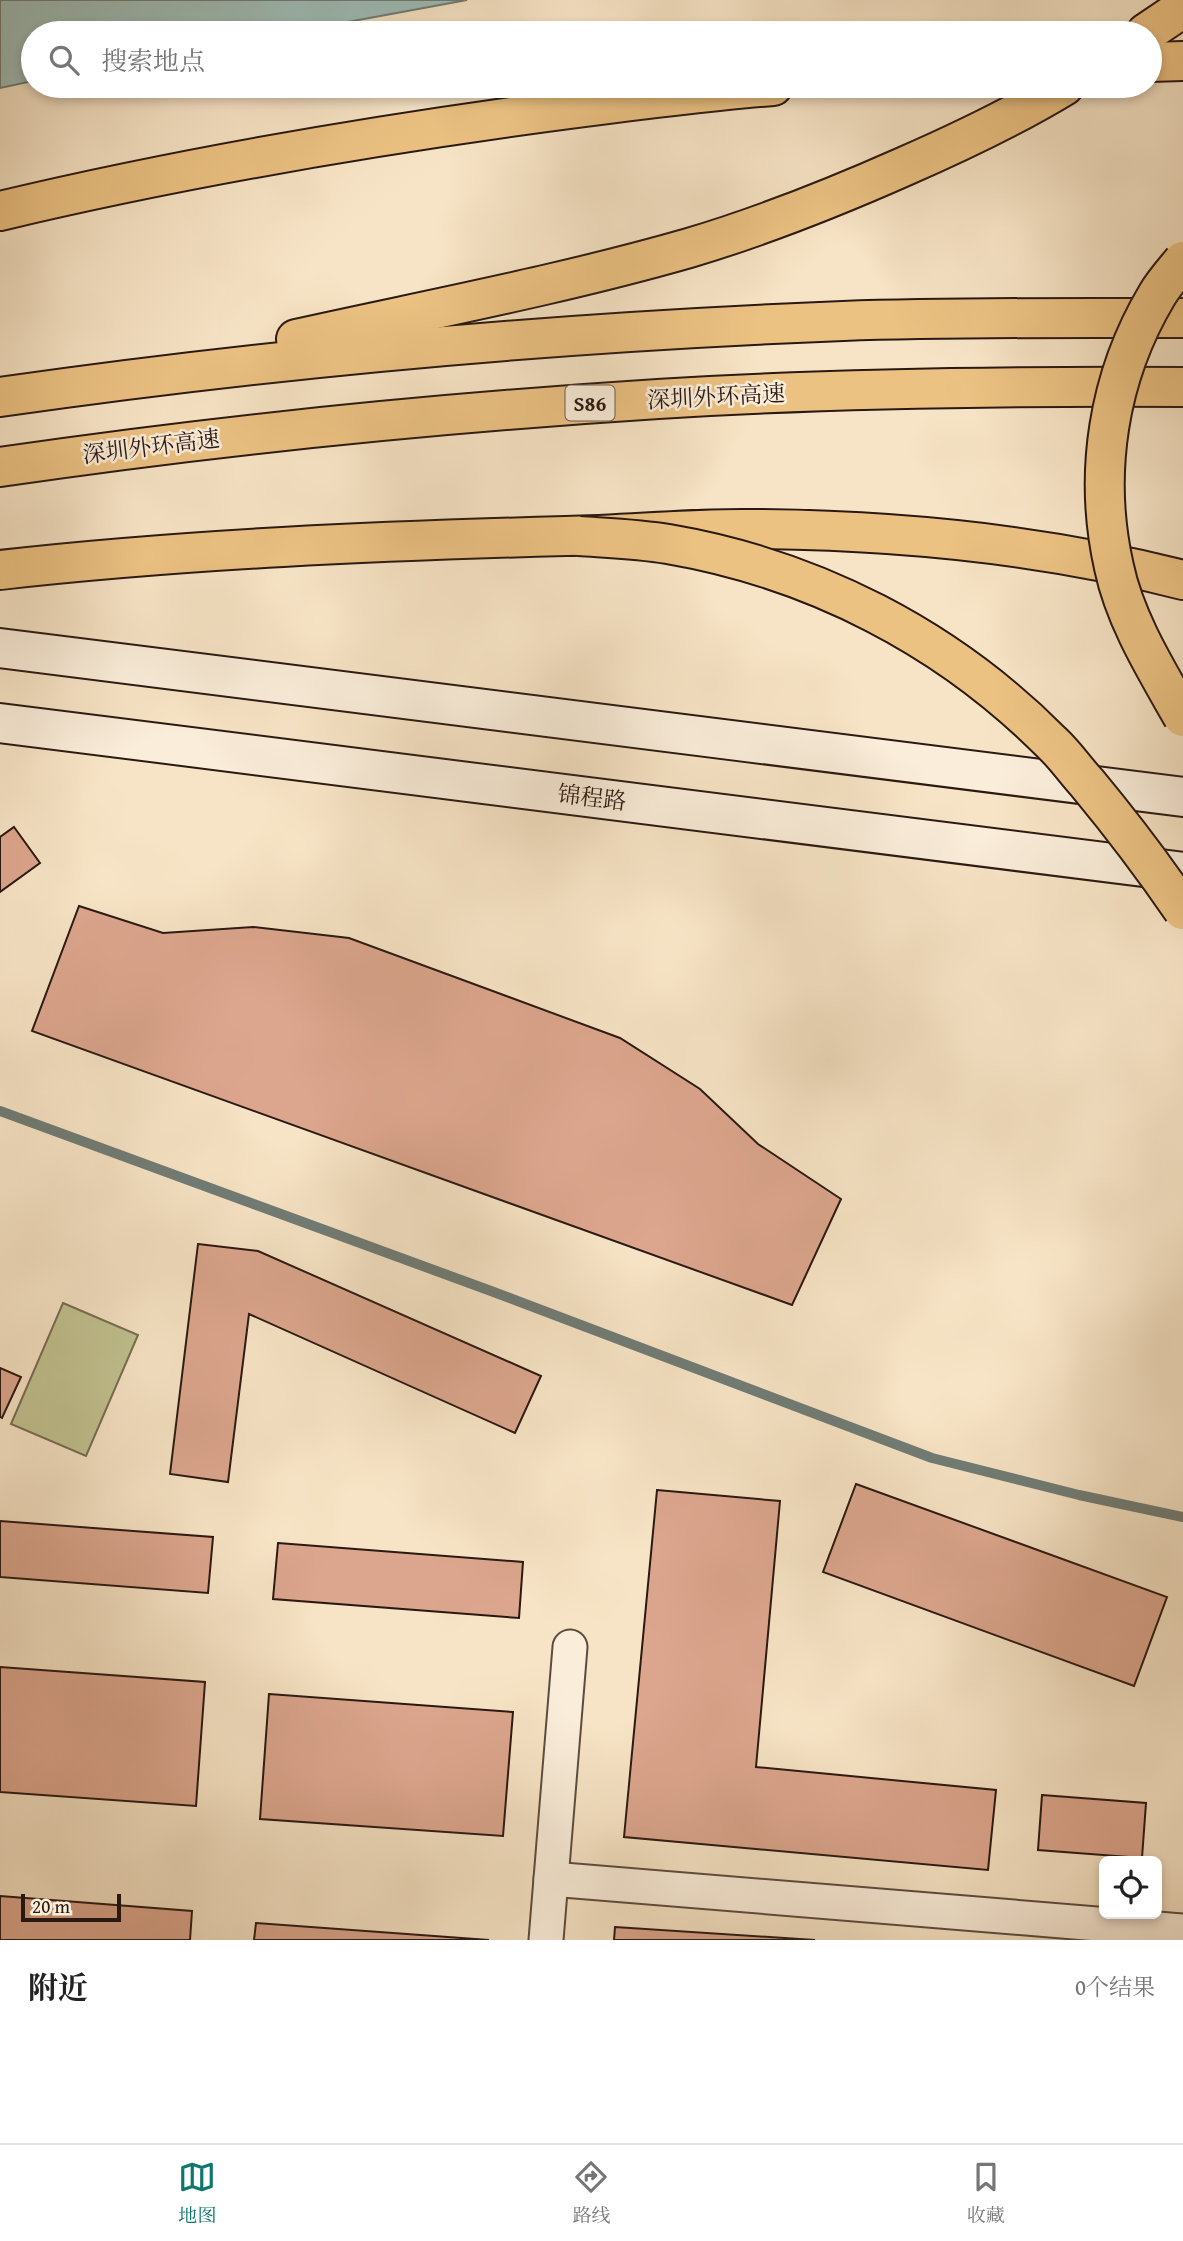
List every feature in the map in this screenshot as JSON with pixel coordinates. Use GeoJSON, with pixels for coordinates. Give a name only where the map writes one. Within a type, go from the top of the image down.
{"type":"FeatureCollection","features":[{"type":"Feature","properties":{"kind":"highway"},"geometry":{"type":"LineString","coordinates":[[1162,22],[1183,8]]}},
{"type":"Feature","properties":{"kind":"highway"},"geometry":{"type":"LineString","coordinates":[[1162,62],[1183,61]]}},
{"type":"Feature","properties":{"kind":"highway"},"geometry":{"type":"LineString","coordinates":[[0,211],[99,188],[404,131],[656,98]]}},
{"type":"Feature","properties":{"kind":"highway"},"geometry":{"type":"LineString","coordinates":[[96,384],[596,272],[702,244],[844,194],[987,128],[1042,98]]}},
{"type":"Feature","properties":{"kind":"highway"},"geometry":{"type":"LineString","coordinates":[[1183,261],[1157,293],[1126,357],[1107,427],[1103,499],[1114,569],[1138,637],[1183,718]]}},
{"type":"Feature","properties":{"kind":"highway"},"geometry":{"type":"LineString","coordinates":[[0,397],[322,357],[657,330],[858,321],[1183,318]]}},
{"type":"Feature","properties":{"kind":"highway","name":"深圳外环高速"},"geometry":{"type":"LineString","coordinates":[[0,467],[290,429],[648,399],[1033,386],[1183,387]]}},
{"type":"Feature","properties":{"kind":"highway"},"geometry":{"type":"LineString","coordinates":[[0,570],[301,546],[579,536],[664,530],[750,529],[922,537],[1007,547],[1183,580]]}},
{"type":"Feature","properties":{"kind":"highway"},"geometry":{"type":"LineString","coordinates":[[579,536],[667,544],[753,563],[837,593],[915,634],[988,684],[1054,744],[1111,813],[1183,910]]}},
{"type":"Feature","properties":{"kind":"main road"},"geometry":{"type":"LineString","coordinates":[[0,648],[1183,797]]}},
{"type":"Feature","properties":{"kind":"main road","name":"锦程路"},"geometry":{"type":"LineString","coordinates":[[0,723],[1183,872]]}},
{"type":"Feature","properties":{"kind":"street"},"geometry":{"type":"LineString","coordinates":[[546,1940],[570,1647]]}},
{"type":"Feature","properties":{"kind":"street"},"geometry":{"type":"LineString","coordinates":[[551,1879],[1183,1931]]}},
{"type":"Feature","properties":{"kind":"green space"},"geometry":{"type":"Polygon","coordinates":[[[63,1303],[138,1335],[86,1456],[11,1424],[63,1303]]]}},
{"type":"Feature","properties":{"kind":"water"},"geometry":{"type":"Polygon","coordinates":[[[0,0],[467,0],[353,21],[21,21],[21,84],[0,88],[0,0]]]}},
{"type":"Feature","properties":{"kind":"building"},"geometry":{"type":"Polygon","coordinates":[[[14,827],[40,863],[0,892],[0,837],[14,827]]]}},
{"type":"Feature","properties":{"kind":"building"},"geometry":{"type":"Polygon","coordinates":[[[79,906],[163,933],[253,927],[349,938],[620,1038],[700,1089],[758,1144],[841,1199],[792,1305],[32,1031],[79,906]]]}},
{"type":"Feature","properties":{"kind":"building"},"geometry":{"type":"Polygon","coordinates":[[[198,1244],[258,1251],[541,1376],[515,1433],[249,1314],[228,1482],[170,1474],[198,1244]]]}},
{"type":"Feature","properties":{"kind":"building"},"geometry":{"type":"Polygon","coordinates":[[[0,1368],[21,1377],[2,1418],[0,1417],[0,1368]]]}},
{"type":"Feature","properties":{"kind":"building"},"geometry":{"type":"Polygon","coordinates":[[[856,1484],[1167,1597],[1134,1686],[823,1572],[856,1484]]]}},
{"type":"Feature","properties":{"kind":"building"},"geometry":{"type":"Polygon","coordinates":[[[657,1490],[780,1501],[756,1767],[996,1790],[988,1870],[624,1837],[657,1490]]]}},
{"type":"Feature","properties":{"kind":"building"},"geometry":{"type":"Polygon","coordinates":[[[0,1521],[213,1537],[208,1593],[0,1577],[0,1521]]]}},
{"type":"Feature","properties":{"kind":"building"},"geometry":{"type":"Polygon","coordinates":[[[278,1543],[523,1562],[519,1618],[273,1599],[278,1543]]]}},
{"type":"Feature","properties":{"kind":"building"},"geometry":{"type":"Polygon","coordinates":[[[0,1667],[205,1682],[196,1806],[0,1792],[0,1667]]]}},
{"type":"Feature","properties":{"kind":"building"},"geometry":{"type":"Polygon","coordinates":[[[269,1694],[513,1712],[503,1836],[260,1819],[269,1694]]]}},
{"type":"Feature","properties":{"kind":"building"},"geometry":{"type":"Polygon","coordinates":[[[1042,1795],[1146,1803],[1142,1856],[1038,1850],[1042,1795]]]}},
{"type":"Feature","properties":{"kind":"building"},"geometry":{"type":"Polygon","coordinates":[[[0,1896],[192,1911],[190,1940],[0,1940],[0,1896]]]}},
{"type":"Feature","properties":{"kind":"building"},"geometry":{"type":"Polygon","coordinates":[[[256,1923],[489,1940],[254,1940],[256,1923]]]}},
{"type":"Feature","properties":{"kind":"building"},"geometry":{"type":"Polygon","coordinates":[[[615,1927],[815,1940],[614,1940],[615,1927]]]}},
{"type":"Feature","properties":{"kind":"waterway"},"geometry":{"type":"LineString","coordinates":[[0,1111],[491,1291],[932,1458],[1079,1495],[1183,1517]]}}]}
